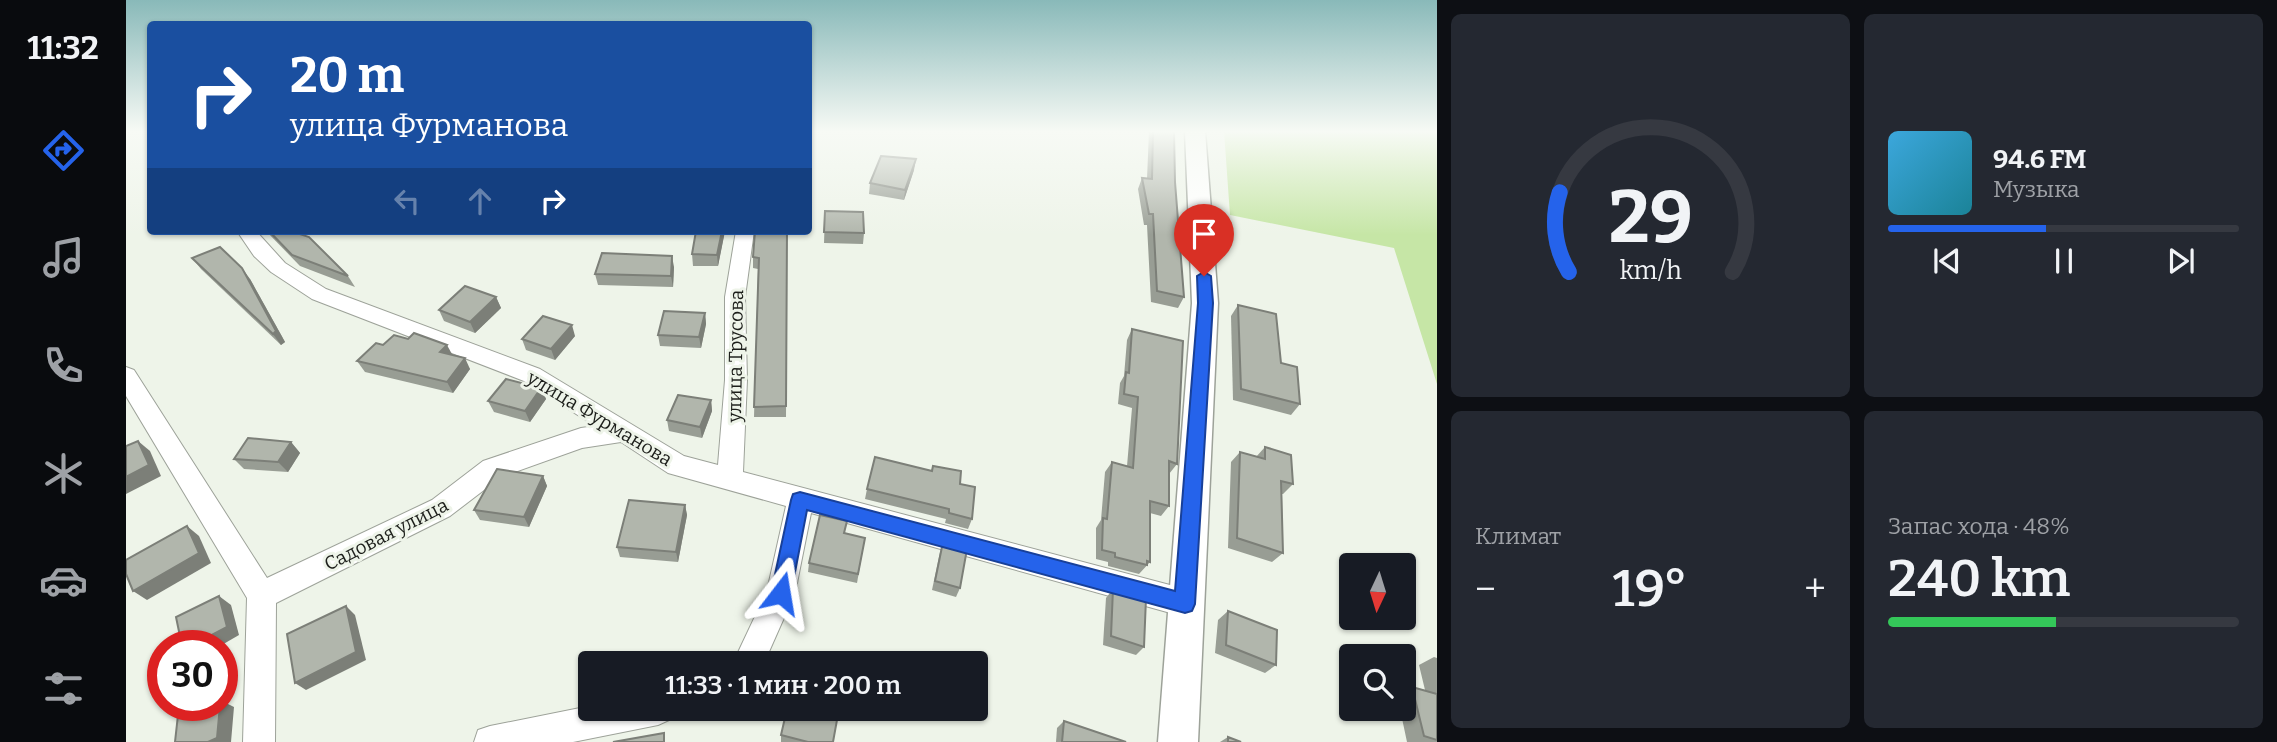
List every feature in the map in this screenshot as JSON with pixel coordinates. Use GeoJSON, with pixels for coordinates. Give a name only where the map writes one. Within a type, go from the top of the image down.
{"type":"FeatureCollection","features":[{"type":"Feature","properties":{"kind":"street"},"geometry":{"type":"LineString","coordinates":[[1178,742],[1205,303],[1197,166]]}},
{"type":"Feature","properties":{"kind":"street","name":"улица Фурманова"},"geometry":{"type":"LineString","coordinates":[[249,235],[260,253],[287,277],[318,294],[532,375],[677,465],[1185,604]]}},
{"type":"Feature","properties":{"kind":"street","name":"улица Трусова"},"geometry":{"type":"LineString","coordinates":[[730,481],[736,380],[734,297],[744,235]]}},
{"type":"Feature","properties":{"kind":"street"},"geometry":{"type":"LineString","coordinates":[[126,376],[262,596],[258,687],[259,742]]}},
{"type":"Feature","properties":{"kind":"street","name":"Садовая улица"},"geometry":{"type":"LineString","coordinates":[[262,596],[442,508],[492,469],[581,438],[625,432]]}},
{"type":"Feature","properties":{"kind":"street"},"geometry":{"type":"LineString","coordinates":[[754,651],[781,593],[800,500]]}},
{"type":"Feature","properties":{"kind":"street"},"geometry":{"type":"LineString","coordinates":[[490,742],[597,721]]}},
{"type":"Feature","properties":{"kind":"green space"},"geometry":{"type":"Polygon","coordinates":[[[1226,166],[1437,166],[1437,384],[1394,248],[1230,215],[1226,166]]]}},
{"type":"Feature","properties":{"kind":"building"},"geometry":{"type":"Polygon","coordinates":[[[877,166],[914,166],[905,190],[870,183],[877,166]]]}},
{"type":"Feature","properties":{"kind":"building"},"geometry":{"type":"Polygon","coordinates":[[[1152,166],[1175,166],[1184,297],[1157,291],[1153,214],[1149,214],[1142,178],[1152,179],[1152,166]]]}},
{"type":"Feature","properties":{"kind":"building"},"geometry":{"type":"Polygon","coordinates":[[[825,211],[863,212],[864,233],[824,232],[825,211]]]}},
{"type":"Feature","properties":{"kind":"building"},"geometry":{"type":"Polygon","coordinates":[[[273,235],[309,237],[348,276],[292,255],[273,235]]]}},
{"type":"Feature","properties":{"kind":"building"},"geometry":{"type":"Polygon","coordinates":[[[695,235],[721,235],[717,255],[692,254],[695,235]]]}},
{"type":"Feature","properties":{"kind":"building"},"geometry":{"type":"Polygon","coordinates":[[[755,235],[787,235],[786,406],[754,407],[759,258],[753,257],[755,235]]]}},
{"type":"Feature","properties":{"kind":"building"},"geometry":{"type":"Polygon","coordinates":[[[220,247],[242,268],[276,331],[273,334],[192,258],[220,247]]]}},
{"type":"Feature","properties":{"kind":"building"},"geometry":{"type":"Polygon","coordinates":[[[602,253],[672,256],[671,276],[595,274],[602,253]]]}},
{"type":"Feature","properties":{"kind":"building"},"geometry":{"type":"Polygon","coordinates":[[[465,286],[496,297],[470,322],[439,310],[465,286]]]}},
{"type":"Feature","properties":{"kind":"building"},"geometry":{"type":"Polygon","coordinates":[[[1238,305],[1276,314],[1281,363],[1297,367],[1300,404],[1241,389],[1238,305]]]}},
{"type":"Feature","properties":{"kind":"building"},"geometry":{"type":"Polygon","coordinates":[[[664,311],[705,313],[699,337],[658,335],[664,311]]]}},
{"type":"Feature","properties":{"kind":"building"},"geometry":{"type":"Polygon","coordinates":[[[543,316],[572,325],[551,349],[522,339],[543,316]]]}},
{"type":"Feature","properties":{"kind":"building"},"geometry":{"type":"Polygon","coordinates":[[[1132,329],[1183,341],[1177,464],[1169,461],[1169,506],[1150,501],[1150,562],[1147,561],[1147,565],[1115,557],[1115,553],[1102,550],[1103,518],[1107,519],[1112,462],[1133,468],[1138,397],[1124,394],[1126,372],[1129,373],[1132,329]]]}},
{"type":"Feature","properties":{"kind":"building"},"geometry":{"type":"Polygon","coordinates":[[[414,333],[447,345],[440,352],[465,358],[447,382],[357,361],[376,343],[383,345],[394,335],[408,339],[414,333]]]}},
{"type":"Feature","properties":{"kind":"building"},"geometry":{"type":"Polygon","coordinates":[[[506,379],[541,388],[525,411],[488,401],[506,379]]]}},
{"type":"Feature","properties":{"kind":"building"},"geometry":{"type":"Polygon","coordinates":[[[678,395],[711,400],[700,427],[667,420],[678,395]]]}},
{"type":"Feature","properties":{"kind":"building"},"geometry":{"type":"Polygon","coordinates":[[[248,438],[291,442],[278,462],[234,459],[248,438]]]}},
{"type":"Feature","properties":{"kind":"building"},"geometry":{"type":"Polygon","coordinates":[[[138,441],[149,465],[126,477],[126,446],[138,441]]]}},
{"type":"Feature","properties":{"kind":"building"},"geometry":{"type":"Polygon","coordinates":[[[1265,447],[1291,455],[1293,484],[1281,481],[1283,553],[1237,538],[1240,452],[1265,459],[1265,447]]]}},
{"type":"Feature","properties":{"kind":"building"},"geometry":{"type":"Polygon","coordinates":[[[875,457],[932,471],[933,466],[961,471],[960,484],[975,487],[972,519],[949,513],[949,509],[867,489],[875,457]]]}},
{"type":"Feature","properties":{"kind":"building"},"geometry":{"type":"Polygon","coordinates":[[[497,469],[543,476],[524,517],[474,510],[497,469]]]}},
{"type":"Feature","properties":{"kind":"building"},"geometry":{"type":"Polygon","coordinates":[[[629,500],[685,505],[676,552],[617,547],[629,500]]]}},
{"type":"Feature","properties":{"kind":"building"},"geometry":{"type":"Polygon","coordinates":[[[820,515],[847,521],[844,533],[865,538],[858,574],[809,563],[820,515]]]}},
{"type":"Feature","properties":{"kind":"building"},"geometry":{"type":"Polygon","coordinates":[[[187,526],[199,553],[133,591],[126,574],[126,560],[187,526]]]}},
{"type":"Feature","properties":{"kind":"building"},"geometry":{"type":"Polygon","coordinates":[[[943,542],[967,549],[960,588],[935,581],[943,542]]]}},
{"type":"Feature","properties":{"kind":"building"},"geometry":{"type":"Polygon","coordinates":[[[1113,589],[1146,598],[1144,647],[1111,636],[1113,589]]]}},
{"type":"Feature","properties":{"kind":"building"},"geometry":{"type":"Polygon","coordinates":[[[219,596],[227,627],[221,630],[179,630],[176,617],[219,596]]]}},
{"type":"Feature","properties":{"kind":"building"},"geometry":{"type":"Polygon","coordinates":[[[346,606],[356,652],[295,683],[287,634],[346,606]]]}},
{"type":"Feature","properties":{"kind":"building"},"geometry":{"type":"Polygon","coordinates":[[[1228,611],[1277,630],[1276,665],[1226,645],[1228,611]]]}},
{"type":"Feature","properties":{"kind":"building"},"geometry":{"type":"Polygon","coordinates":[[[1416,688],[1437,694],[1437,740],[1424,736],[1416,703],[1416,688]]]}},
{"type":"Feature","properties":{"kind":"building"},"geometry":{"type":"Polygon","coordinates":[[[177,721],[219,721],[217,738],[208,742],[175,742],[177,721]]]}},
{"type":"Feature","properties":{"kind":"building"},"geometry":{"type":"Polygon","coordinates":[[[784,721],[837,721],[833,742],[808,742],[781,735],[784,721]]]}},
{"type":"Feature","properties":{"kind":"building"},"geometry":{"type":"Polygon","coordinates":[[[1064,721],[1126,742],[1062,742],[1064,721]]]}},
{"type":"Feature","properties":{"kind":"building"},"geometry":{"type":"Polygon","coordinates":[[[664,733],[664,742],[613,742],[664,733]]]}},
{"type":"Feature","properties":{"kind":"building"},"geometry":{"type":"Polygon","coordinates":[[[1228,737],[1241,742],[1228,742],[1228,737]]]}},
{"type":"Feature","properties":{"kind":"route"},"geometry":{"type":"LineString","coordinates":[[781,593],[800,500],[1185,604],[1205,303],[1204,276]]}}]}
